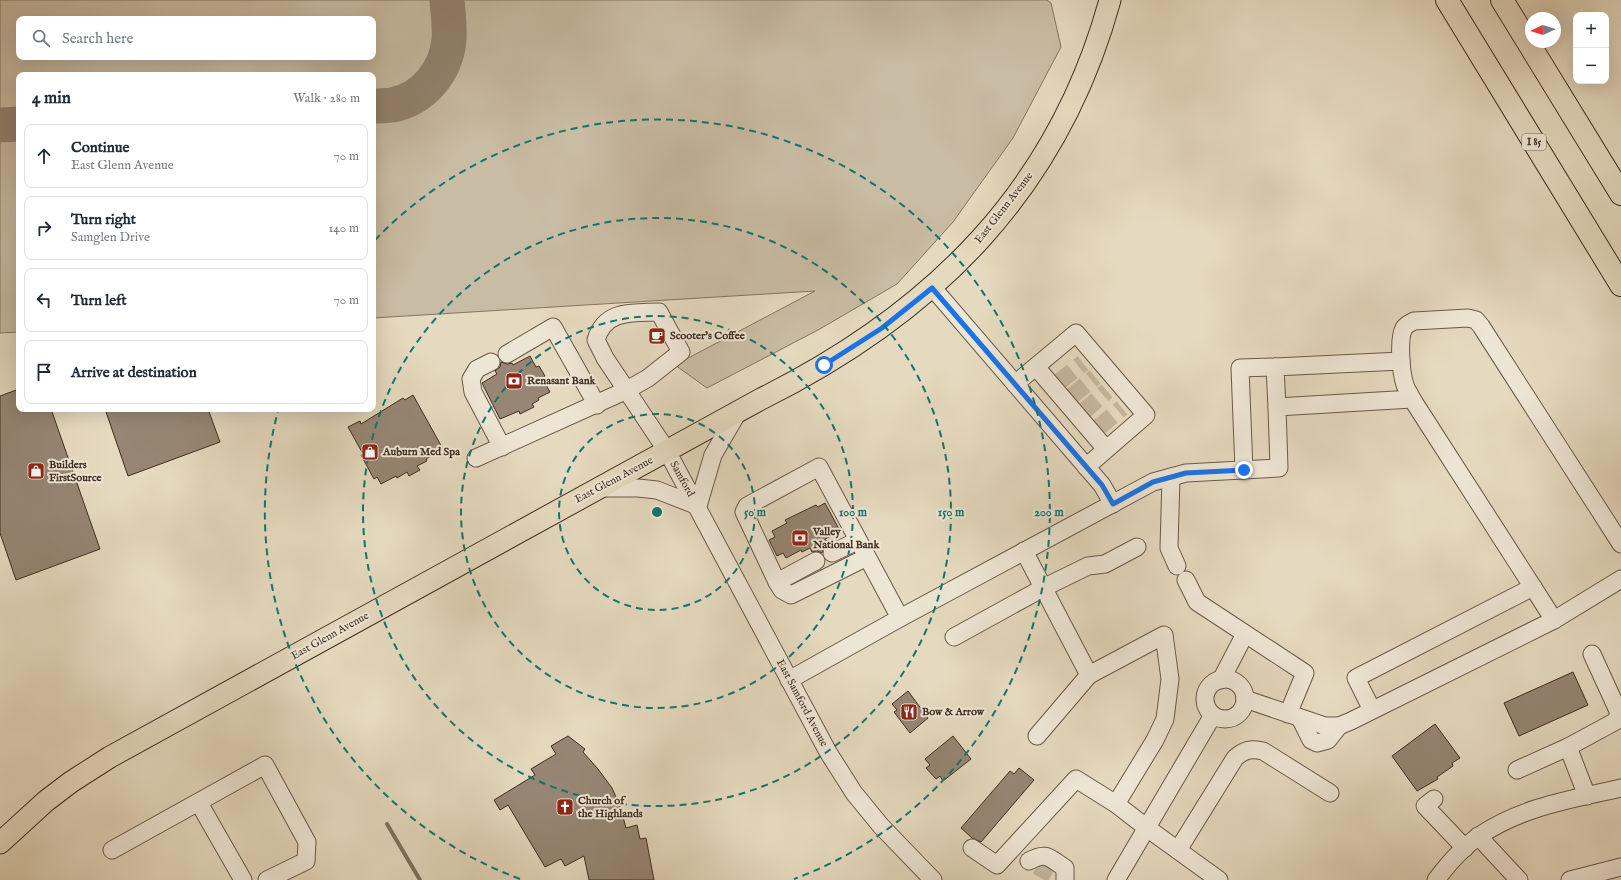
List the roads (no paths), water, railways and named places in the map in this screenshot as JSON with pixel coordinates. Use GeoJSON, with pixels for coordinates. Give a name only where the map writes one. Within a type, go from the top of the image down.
{"type":"FeatureCollection","features":[{"type":"Feature","properties":{"kind":"highway","name":"I 85"},"geometry":{"type":"LineString","coordinates":[[1447,0],[1621,285]]}},
{"type":"Feature","properties":{"kind":"highway"},"geometry":{"type":"LineString","coordinates":[[1502,0],[1621,194]]}},
{"type":"Feature","properties":{"kind":"main road","name":"East Glenn Avenue"},"geometry":{"type":"LineString","coordinates":[[0,843],[46,801],[71,782],[110,757],[806,376],[855,346],[902,312],[932,288],[983,238],[1022,189],[1059,129],[1083,79],[1095,50],[1110,0]]}},
{"type":"Feature","properties":{"kind":"street"},"geometry":{"type":"LineString","coordinates":[[932,288],[1102,485],[1113,504]]}},
{"type":"Feature","properties":{"kind":"street"},"geometry":{"type":"LineString","coordinates":[[476,458],[597,405],[627,390],[648,378],[681,352],[659,312],[628,313],[614,316],[599,330],[596,340],[627,390]]}},
{"type":"Feature","properties":{"kind":"street"},"geometry":{"type":"LineString","coordinates":[[1554,620],[1405,386],[1401,361],[1403,330],[1407,324],[1414,321],[1460,318],[1476,320],[1621,544]]}},
{"type":"Feature","properties":{"kind":"street"},"geometry":{"type":"LineString","coordinates":[[507,354],[553,327],[597,405]]}},
{"type":"Feature","properties":{"kind":"street"},"geometry":{"type":"LineString","coordinates":[[1015,384],[1076,333],[1088,358],[1112,387],[1127,403],[1146,415],[1086,466]]}},
{"type":"Feature","properties":{"kind":"street"},"geometry":{"type":"LineString","coordinates":[[1244,470],[1240,368],[1401,361]]}},
{"type":"Feature","properties":{"kind":"street"},"geometry":{"type":"LineString","coordinates":[[491,362],[477,369],[471,379],[473,392],[502,447]]}},
{"type":"Feature","properties":{"kind":"street"},"geometry":{"type":"LineString","coordinates":[[1036,367],[1056,384],[1096,430],[1106,449]]}},
{"type":"Feature","properties":{"kind":"street"},"geometry":{"type":"LineString","coordinates":[[789,680],[900,618],[1153,482],[1186,473],[1279,468],[1275,367]]}},
{"type":"Feature","properties":{"kind":"street","name":"Samford"},"geometry":{"type":"LineString","coordinates":[[627,390],[667,452],[698,506]]}},
{"type":"Feature","properties":{"kind":"street"},"geometry":{"type":"LineString","coordinates":[[1277,407],[1412,399]]}},
{"type":"Feature","properties":{"kind":"street"},"geometry":{"type":"LineString","coordinates":[[599,488],[638,488],[657,490],[698,506],[713,455],[738,412]]}},
{"type":"Feature","properties":{"kind":"street"},"geometry":{"type":"LineString","coordinates":[[867,557],[791,595],[782,590],[777,582],[746,520],[744,512],[747,506],[819,466],[857,541],[867,557],[900,618]]}},
{"type":"Feature","properties":{"kind":"street"},"geometry":{"type":"LineString","coordinates":[[1171,477],[1169,548],[1181,573],[1197,602],[1305,672],[1294,716]]}},
{"type":"Feature","properties":{"kind":"street","name":"East Samford Avenue"},"geometry":{"type":"LineString","coordinates":[[698,506],[828,752],[854,793],[881,826],[933,880]]}},
{"type":"Feature","properties":{"kind":"street"},"geometry":{"type":"LineString","coordinates":[[832,553],[857,541]]}},
{"type":"Feature","properties":{"kind":"street"},"geometry":{"type":"LineString","coordinates":[[954,637],[1043,588],[1088,566],[1105,564],[1138,547]]}},
{"type":"Feature","properties":{"kind":"street"},"geometry":{"type":"LineString","coordinates":[[1024,551],[1089,675]]}},
{"type":"Feature","properties":{"kind":"street"},"geometry":{"type":"LineString","coordinates":[[777,582],[816,561]]}},
{"type":"Feature","properties":{"kind":"street"},"geometry":{"type":"LineString","coordinates":[[1245,699],[1325,726],[1339,726],[1554,620],[1621,579]]}},
{"type":"Feature","properties":{"kind":"street"},"geometry":{"type":"LineString","coordinates":[[1372,710],[1356,678],[1533,587]]}},
{"type":"Feature","properties":{"kind":"street"},"geometry":{"type":"LineString","coordinates":[[1221,680],[1245,634]]}},
{"type":"Feature","properties":{"kind":"street"},"geometry":{"type":"LineString","coordinates":[[1037,736],[1089,675],[1164,636],[1170,679],[1165,719],[1155,740],[1116,804]]}},
{"type":"Feature","properties":{"kind":"street"},"geometry":{"type":"LineString","coordinates":[[1517,770],[1568,747],[1616,721],[1619,713],[1592,654]]}},
{"type":"Feature","properties":{"kind":"street"},"geometry":{"type":"LineString","coordinates":[[1221,680],[1233,680],[1243,689],[1245,699],[1240,713],[1228,719],[1222,719],[1213,715],[1207,707],[1206,694],[1214,683],[1221,680]]}},
{"type":"Feature","properties":{"kind":"street"},"geometry":{"type":"LineString","coordinates":[[1116,880],[1213,715]]}},
{"type":"Feature","properties":{"kind":"street"},"geometry":{"type":"LineString","coordinates":[[1568,747],[1586,796]]}},
{"type":"Feature","properties":{"kind":"street"},"geometry":{"type":"LineString","coordinates":[[1178,850],[1235,758],[1243,751],[1254,748],[1263,751],[1330,793]]}},
{"type":"Feature","properties":{"kind":"street"},"geometry":{"type":"LineString","coordinates":[[112,850],[266,765],[307,842],[306,861],[267,880]]}},
{"type":"Feature","properties":{"kind":"street"},"geometry":{"type":"LineString","coordinates":[[972,848],[997,865],[1076,779],[1116,804],[1219,880]]}},
{"type":"Feature","properties":{"kind":"street"},"geometry":{"type":"LineString","coordinates":[[1436,880],[1478,836],[1504,821],[1535,808],[1621,788]]}},
{"type":"Feature","properties":{"kind":"street"},"geometry":{"type":"LineString","coordinates":[[1434,799],[1425,806],[1465,848]]}},
{"type":"Feature","properties":{"kind":"street"},"geometry":{"type":"LineString","coordinates":[[199,803],[243,880]]}},
{"type":"Feature","properties":{"kind":"street"},"geometry":{"type":"LineString","coordinates":[[1478,836],[1519,880]]}},
{"type":"Feature","properties":{"kind":"street"},"geometry":{"type":"LineString","coordinates":[[1010,850],[1033,864],[1039,855],[1044,855],[1065,868],[1059,878]]}},
{"type":"Feature","properties":{"kind":"street"},"geometry":{"type":"LineString","coordinates":[[1570,880],[1621,867]]}},
{"type":"Feature","properties":{"kind":"waterway"},"geometry":{"type":"LineString","coordinates":[[387,824],[420,880]]}},
{"type":"Feature","properties":{"kind":"tunnel"},"geometry":{"type":"LineString","coordinates":[[1059,382],[1083,363]]}},
{"type":"Feature","properties":{"kind":"tunnel"},"geometry":{"type":"LineString","coordinates":[[1072,396],[1095,377]]}},
{"type":"Feature","properties":{"kind":"tunnel"},"geometry":{"type":"LineString","coordinates":[[1084,411],[1107,391]]}},
{"type":"Feature","properties":{"kind":"tunnel"},"geometry":{"type":"LineString","coordinates":[[1099,427],[1122,408]]}},
{"type":"Feature","properties":{"kind":"tunnel"},"geometry":{"type":"LineString","coordinates":[[1037,866],[1053,875]]}},
{"type":"Feature","properties":{"kind":"place","name":"Scooter's Coffee"},"geometry":{"type":"Point","coordinates":[657,336]}},
{"type":"Feature","properties":{"kind":"place","name":"Renasant Bank"},"geometry":{"type":"Point","coordinates":[514,381]}},
{"type":"Feature","properties":{"kind":"place","name":"Auburn Med Spa"},"geometry":{"type":"Point","coordinates":[370,452]}},
{"type":"Feature","properties":{"kind":"place","name":"Builders FirstSource"},"geometry":{"type":"Point","coordinates":[36,471]}},
{"type":"Feature","properties":{"kind":"place","name":"Valley National Bank"},"geometry":{"type":"Point","coordinates":[800,538]}},
{"type":"Feature","properties":{"kind":"place","name":"Bow & Arrow"},"geometry":{"type":"Point","coordinates":[909,712]}},
{"type":"Feature","properties":{"kind":"place","name":"Church of the Highlands"},"geometry":{"type":"Point","coordinates":[565,807]}}]}
